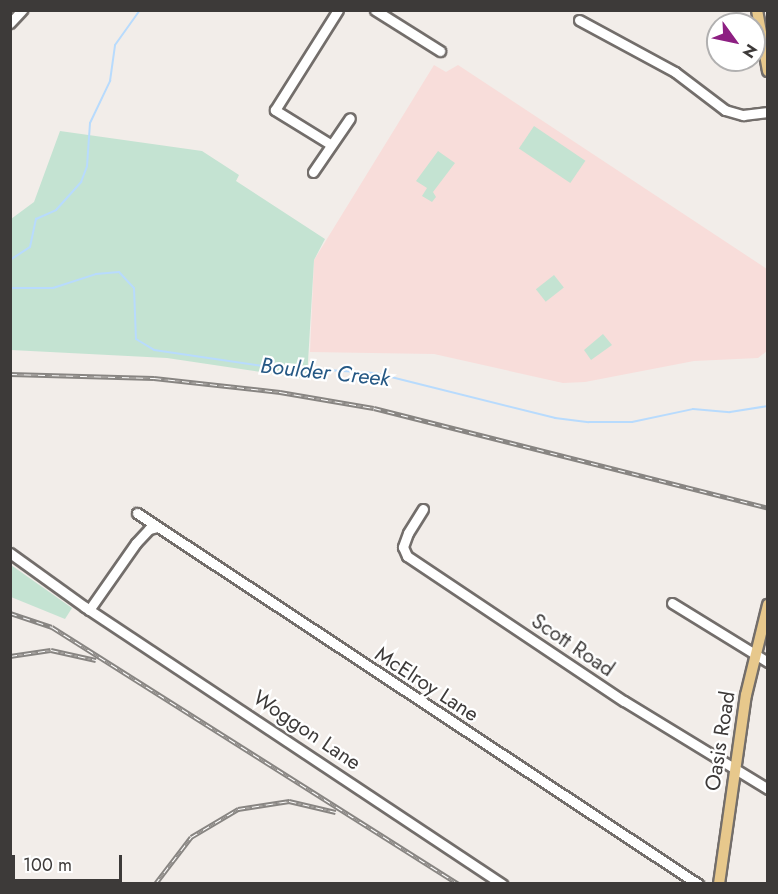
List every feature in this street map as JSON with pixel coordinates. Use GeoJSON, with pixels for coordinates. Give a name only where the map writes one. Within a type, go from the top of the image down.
{"type":"FeatureCollection","features":[{"type":"Feature","properties":{"kind":"main road"},"geometry":{"type":"LineString","coordinates":[[757,10],[768,71]]}},
{"type":"Feature","properties":{"kind":"main road","name":"Oasis Road"},"geometry":{"type":"LineString","coordinates":[[719,884],[734,772],[755,653],[768,605]]}},
{"type":"Feature","properties":{"kind":"street"},"geometry":{"type":"LineString","coordinates":[[10,23],[22,10]]}},
{"type":"Feature","properties":{"kind":"street"},"geometry":{"type":"LineString","coordinates":[[330,144],[275,110],[338,10]]}},
{"type":"Feature","properties":{"kind":"street"},"geometry":{"type":"LineString","coordinates":[[375,10],[440,51]]}},
{"type":"Feature","properties":{"kind":"street"},"geometry":{"type":"LineString","coordinates":[[579,20],[675,72],[725,110],[743,114],[768,112]]}},
{"type":"Feature","properties":{"kind":"street"},"geometry":{"type":"LineString","coordinates":[[313,172],[330,144],[350,118]]}},
{"type":"Feature","properties":{"kind":"street","name":"Scott Road"},"geometry":{"type":"LineString","coordinates":[[423,509],[408,533],[403,547],[407,556],[734,772],[768,789]]}},
{"type":"Feature","properties":{"kind":"street","name":"McElroy Lane"},"geometry":{"type":"LineString","coordinates":[[137,513],[698,884]]}},
{"type":"Feature","properties":{"kind":"street"},"geometry":{"type":"LineString","coordinates":[[89,610],[136,543],[149,529],[158,526]]}},
{"type":"Feature","properties":{"kind":"street","name":"Woggon Lane"},"geometry":{"type":"LineString","coordinates":[[10,553],[89,610],[502,884]]}},
{"type":"Feature","properties":{"kind":"street"},"geometry":{"type":"LineString","coordinates":[[672,603],[768,662]]}},
{"type":"Feature","properties":{"kind":"shaded area"},"geometry":{"type":"Polygon","coordinates":[[[434,65],[446,72],[458,65],[767,269],[767,351],[758,358],[694,361],[585,382],[563,383],[434,354],[310,352],[314,260],[434,65]]]}},
{"type":"Feature","properties":{"kind":"green space"},"geometry":{"type":"Polygon","coordinates":[[[534,126],[585,161],[570,183],[519,148],[534,126]]]}},
{"type":"Feature","properties":{"kind":"green space"},"geometry":{"type":"Polygon","coordinates":[[[60,131],[202,151],[239,175],[236,181],[325,239],[314,260],[307,379],[167,358],[11,350],[11,219],[34,202],[60,131]]]}},
{"type":"Feature","properties":{"kind":"green space"},"geometry":{"type":"Polygon","coordinates":[[[438,151],[455,163],[433,192],[436,197],[432,202],[422,196],[427,188],[416,181],[438,151]]]}},
{"type":"Feature","properties":{"kind":"green space"},"geometry":{"type":"Polygon","coordinates":[[[554,275],[564,288],[546,302],[536,289],[554,275]]]}},
{"type":"Feature","properties":{"kind":"green space"},"geometry":{"type":"Polygon","coordinates":[[[603,334],[612,345],[591,360],[584,350],[603,334]]]}},
{"type":"Feature","properties":{"kind":"green space"},"geometry":{"type":"Polygon","coordinates":[[[11,565],[72,608],[65,619],[11,597],[11,565]]]}},
{"type":"Feature","properties":{"kind":"waterway"},"geometry":{"type":"LineString","coordinates":[[10,260],[30,247],[36,219],[56,210],[81,182],[87,166],[90,123],[110,81],[115,45],[140,10]]}},
{"type":"Feature","properties":{"kind":"waterway","name":"Boulder Creek"},"geometry":{"type":"LineString","coordinates":[[10,288],[53,288],[96,274],[119,272],[134,288],[136,339],[154,350],[263,366],[375,373],[555,418],[589,422],[632,422],[693,409],[730,412],[768,406]]}},
{"type":"Feature","properties":{"kind":"railway"},"geometry":{"type":"LineString","coordinates":[[10,374],[154,378],[280,392],[374,408],[768,508]]}},
{"type":"Feature","properties":{"kind":"railway"},"geometry":{"type":"LineString","coordinates":[[10,613],[52,627],[458,884]]}},
{"type":"Feature","properties":{"kind":"railway"},"geometry":{"type":"LineString","coordinates":[[10,656],[51,650],[96,660]]}},
{"type":"Feature","properties":{"kind":"railway"},"geometry":{"type":"LineString","coordinates":[[155,884],[191,837],[238,809],[289,801],[336,812]]}}]}
